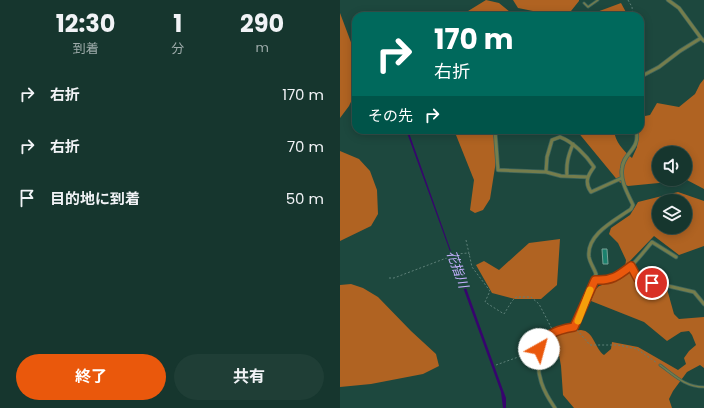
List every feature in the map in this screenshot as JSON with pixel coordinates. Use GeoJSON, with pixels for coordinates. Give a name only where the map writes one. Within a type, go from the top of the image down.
{"type":"FeatureCollection","features":[{"type":"Feature","properties":{"kind":"street"},"geometry":{"type":"LineString","coordinates":[[644,75],[659,67],[680,51],[702,39],[679,8],[668,0]]}},
{"type":"Feature","properties":{"kind":"street"},"geometry":{"type":"LineString","coordinates":[[495,134],[498,170],[546,172],[555,175],[587,177]]}},
{"type":"Feature","properties":{"kind":"street"},"geometry":{"type":"LineString","coordinates":[[555,408],[539,378],[539,349],[542,341],[554,333],[566,328],[574,327],[595,280],[596,274],[589,256],[592,242],[599,232],[631,209],[633,205],[622,178],[622,169],[624,161],[636,144],[636,134]]}},
{"type":"Feature","properties":{"kind":"street"},"geometry":{"type":"LineString","coordinates":[[546,172],[548,154],[552,140],[560,137],[573,144],[594,167],[587,177],[587,183],[591,192],[622,178]]}},
{"type":"Feature","properties":{"kind":"street"},"geometry":{"type":"LineString","coordinates":[[567,176],[566,165],[568,154],[573,144]]}},
{"type":"Feature","properties":{"kind":"street"},"geometry":{"type":"LineString","coordinates":[[595,280],[606,281],[615,277],[631,266],[652,242],[676,257]]}},
{"type":"Feature","properties":{"kind":"street"},"geometry":{"type":"LineString","coordinates":[[631,266],[638,279],[694,292],[704,304]]}},
{"type":"Feature","properties":{"kind":"lane"},"geometry":{"type":"LineString","coordinates":[[584,3],[588,7],[598,0]]}},
{"type":"Feature","properties":{"kind":"lane"},"geometry":{"type":"LineString","coordinates":[[660,365],[688,385],[694,387],[704,387]]}},
{"type":"Feature","properties":{"kind":"path"},"geometry":{"type":"LineString","coordinates":[[628,0],[632,7],[633,12]]}},
{"type":"Feature","properties":{"kind":"path"},"geometry":{"type":"LineString","coordinates":[[466,240],[472,267],[490,291],[485,302],[504,314],[516,297],[531,297],[539,304],[554,333]]}},
{"type":"Feature","properties":{"kind":"path"},"geometry":{"type":"LineString","coordinates":[[389,278],[457,254],[468,253],[470,256]]}},
{"type":"Feature","properties":{"kind":"path"},"geometry":{"type":"LineString","coordinates":[[574,327],[590,345],[618,345],[638,349],[660,365]]}},
{"type":"Feature","properties":{"kind":"path"},"geometry":{"type":"LineString","coordinates":[[496,365],[539,349]]}},
{"type":"Feature","properties":{"kind":"shaded area"},"geometry":{"type":"Polygon","coordinates":[[[486,0],[499,3],[510,12],[466,12],[486,0]]]}},
{"type":"Feature","properties":{"kind":"shaded area"},"geometry":{"type":"Polygon","coordinates":[[[513,0],[579,0],[570,12],[535,12],[518,8],[513,0]]]}},
{"type":"Feature","properties":{"kind":"shaded area"},"geometry":{"type":"Polygon","coordinates":[[[621,3],[626,12],[597,12],[621,3]]]}},
{"type":"Feature","properties":{"kind":"shaded area"},"geometry":{"type":"Polygon","coordinates":[[[340,13],[352,45],[352,100],[340,118],[340,13]]]}},
{"type":"Feature","properties":{"kind":"shaded area"},"geometry":{"type":"Polygon","coordinates":[[[704,79],[704,189],[692,183],[692,146],[652,146],[652,184],[628,186],[619,182],[579,134],[615,134],[618,142],[632,158],[637,147],[638,134],[644,134],[644,116],[650,115],[657,103],[679,107],[695,94],[704,79]]]}},
{"type":"Feature","properties":{"kind":"shaded area"},"geometry":{"type":"Polygon","coordinates":[[[456,134],[494,134],[496,161],[490,199],[483,210],[475,213],[470,210],[474,180],[456,134]]]}},
{"type":"Feature","properties":{"kind":"shaded area"},"geometry":{"type":"Polygon","coordinates":[[[340,151],[359,159],[370,171],[377,190],[378,214],[371,226],[340,241],[340,151]]]}},
{"type":"Feature","properties":{"kind":"shaded area"},"geometry":{"type":"Polygon","coordinates":[[[678,192],[684,194],[670,194],[678,192]]]}},
{"type":"Feature","properties":{"kind":"shaded area"},"geometry":{"type":"Polygon","coordinates":[[[692,197],[704,201],[704,246],[679,255],[654,236],[629,262],[635,279],[667,289],[674,314],[679,319],[704,317],[704,368],[700,365],[687,372],[669,399],[672,408],[574,408],[563,395],[561,366],[556,338],[558,334],[578,330],[585,331],[589,333],[598,349],[604,355],[611,349],[612,342],[638,347],[678,370],[686,364],[684,358],[696,345],[689,331],[681,332],[667,341],[644,322],[591,301],[595,290],[599,286],[621,279],[624,275],[626,260],[618,243],[609,234],[611,228],[630,215],[638,202],[652,198],[652,234],[692,234],[692,197]]]}},
{"type":"Feature","properties":{"kind":"shaded area"},"geometry":{"type":"Polygon","coordinates":[[[560,239],[557,285],[541,299],[515,299],[492,293],[476,265],[484,261],[499,270],[529,243],[560,239]]]}},
{"type":"Feature","properties":{"kind":"shaded area"},"geometry":{"type":"Polygon","coordinates":[[[351,284],[363,288],[378,297],[436,354],[439,366],[423,374],[371,384],[340,387],[340,285],[351,284]]]}},
{"type":"Feature","properties":{"kind":"water","name":"花指川"},"geometry":{"type":"Polygon","coordinates":[[[407,134],[409,134],[452,254],[461,274],[506,398],[506,408],[503,408],[501,392],[407,134]]]}},
{"type":"Feature","properties":{"kind":"building"},"geometry":{"type":"Polygon","coordinates":[[[602,249],[607,249],[608,264],[603,264],[602,249]]]}},
{"type":"Feature","properties":{"kind":"slow traffic"},"geometry":{"type":"LineString","coordinates":[[578,321],[590,290]]}},
{"type":"Feature","properties":{"kind":"route"},"geometry":{"type":"LineString","coordinates":[[539,349],[540,344],[547,337],[566,328],[574,327],[595,280],[606,281],[615,277],[631,266],[638,279],[652,283]]}}]}
